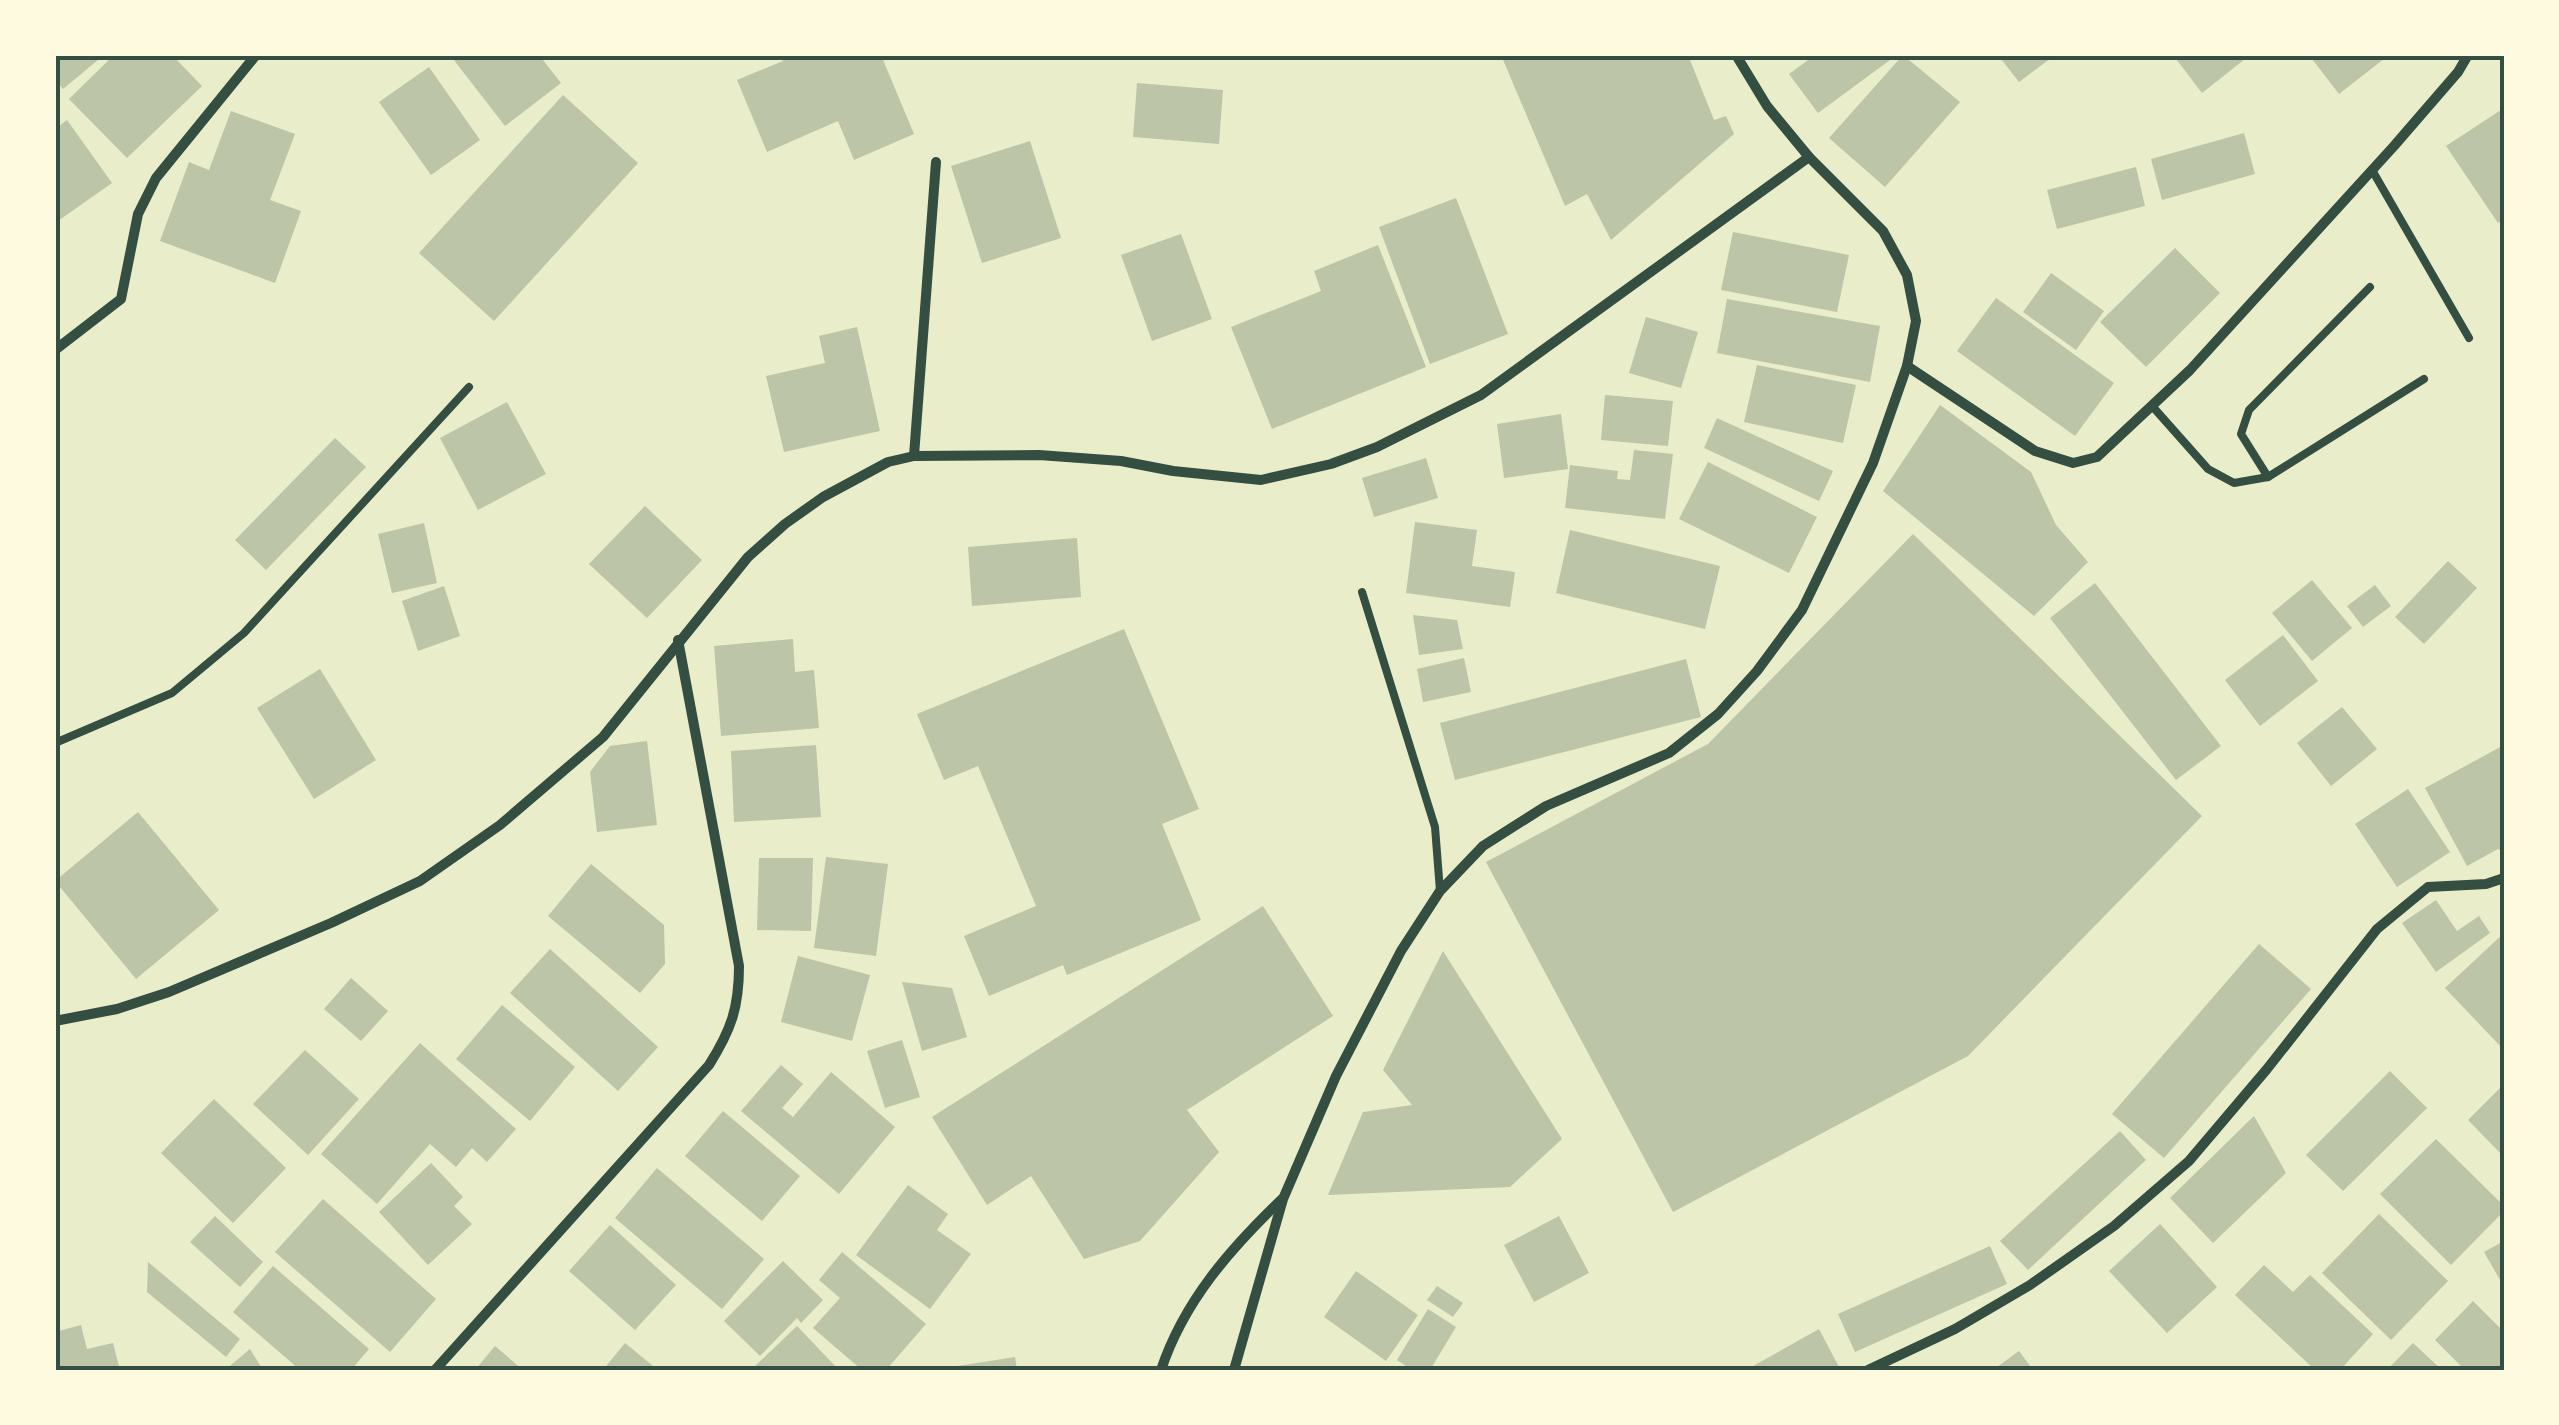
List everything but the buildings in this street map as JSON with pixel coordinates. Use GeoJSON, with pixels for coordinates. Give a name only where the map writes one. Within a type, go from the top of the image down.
{"type":"FeatureCollection","features":[{"type":"Feature","properties":{"kind":"street"},"geometry":{"type":"LineString","coordinates":[[55,350],[121,299],[138,214],[156,178],[256,55]]}},
{"type":"Feature","properties":{"kind":"street"},"geometry":{"type":"LineString","coordinates":[[1234,1370],[1282,1198],[1336,1076],[1401,951],[1440,891],[1483,846],[1546,806],[1669,753],[1718,714],[1757,671],[1802,610],[1874,463],[1907,366],[1916,321],[1907,275],[1883,232],[1809,157],[1767,106],[1736,55]]}},
{"type":"Feature","properties":{"kind":"street"},"geometry":{"type":"LineString","coordinates":[[1907,366],[2035,452],[2072,464],[2097,456],[2153,406],[2372,170],[2458,72],[2468,55]]}},
{"type":"Feature","properties":{"kind":"street"},"geometry":{"type":"LineString","coordinates":[[55,1021],[117,1009],[170,992],[420,881],[500,825],[603,737],[748,557],[785,524],[888,462],[914,456],[1039,456],[1104,460],[1261,480],[1331,464],[1377,447],[1481,395],[1809,157]]}},
{"type":"Feature","properties":{"kind":"street"},"geometry":{"type":"LineString","coordinates":[[914,456],[936,162]]}},
{"type":"Feature","properties":{"kind":"street"},"geometry":{"type":"LineString","coordinates":[[435,1370],[709,1066],[727,1037],[739,1000],[739,966],[678,640]]}},
{"type":"Feature","properties":{"kind":"street"},"geometry":{"type":"LineString","coordinates":[[1868,1370],[1955,1329],[2030,1285],[2129,1213],[2190,1161],[2377,930],[2428,886],[2486,884],[2504,878]]}},
{"type":"Feature","properties":{"kind":"street"},"geometry":{"type":"LineString","coordinates":[[1160,1370],[1170,1342],[1196,1296],[1231,1249],[1282,1198]]}},
{"type":"Feature","properties":{"kind":"lane"},"geometry":{"type":"LineString","coordinates":[[2372,170],[2469,338]]}},
{"type":"Feature","properties":{"kind":"lane"},"geometry":{"type":"LineString","coordinates":[[2268,477],[2241,434],[2250,410],[2370,287]]}},
{"type":"Feature","properties":{"kind":"lane"},"geometry":{"type":"LineString","coordinates":[[2153,406],[2208,470],[2234,483],[2268,477],[2424,378]]}},
{"type":"Feature","properties":{"kind":"lane"},"geometry":{"type":"LineString","coordinates":[[55,742],[172,692],[244,634],[469,387]]}},
{"type":"Feature","properties":{"kind":"lane"},"geometry":{"type":"LineString","coordinates":[[1362,592],[1434,827],[1440,891]]}}]}
